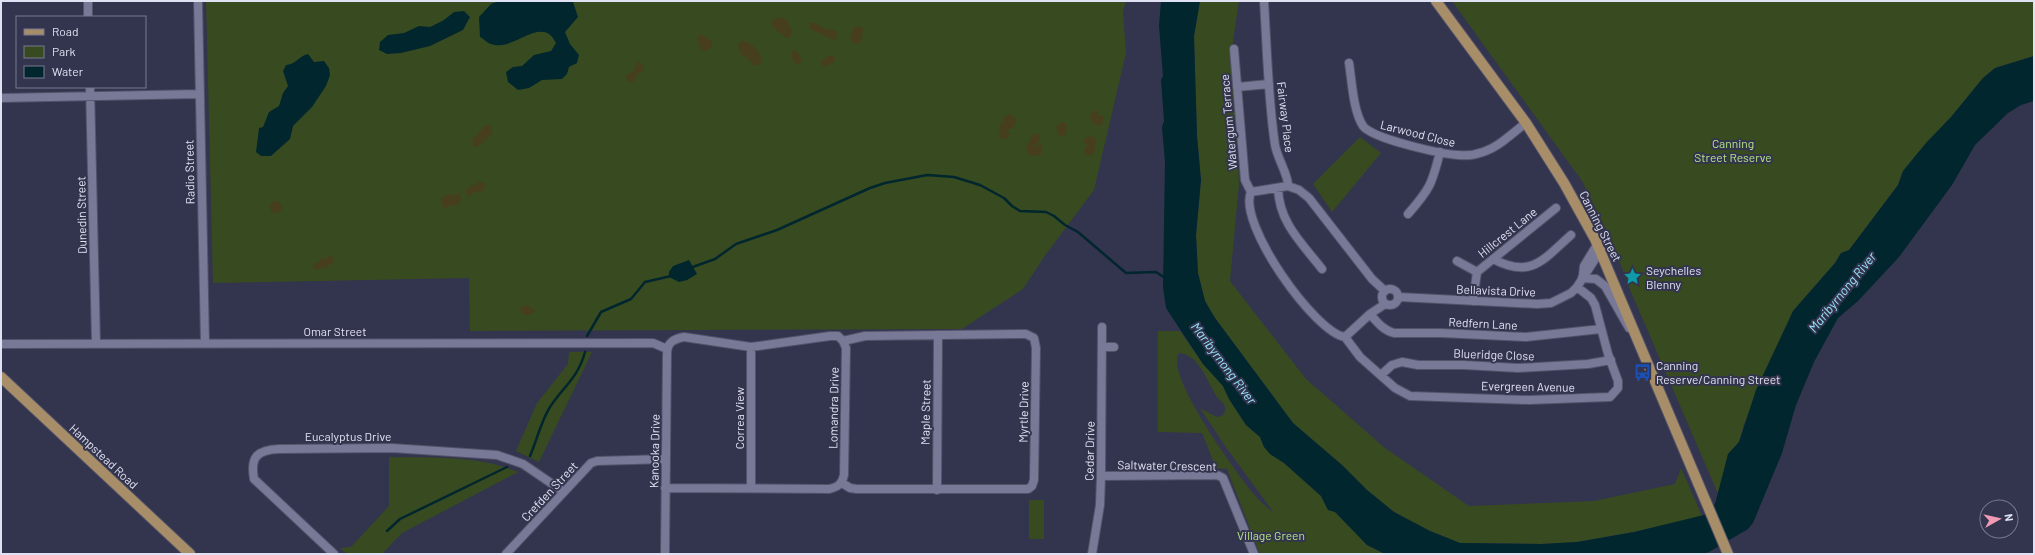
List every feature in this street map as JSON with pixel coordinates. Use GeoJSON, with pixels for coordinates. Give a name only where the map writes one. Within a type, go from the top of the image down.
{"type":"FeatureCollection","features":[{"type":"Feature","properties":{"kind":"main road","name":"Canning Street"},"geometry":{"type":"LineString","coordinates":[[1436,1],[1526,123],[1564,183],[1599,246],[1728,554]]}},
{"type":"Feature","properties":{"kind":"main road","name":"Hampstead Road"},"geometry":{"type":"LineString","coordinates":[[1,377],[190,554]]}},
{"type":"Feature","properties":{"kind":"street"},"geometry":{"type":"LineString","coordinates":[[88,1],[88,16]]}},
{"type":"Feature","properties":{"kind":"street","name":"Radio Street"},"geometry":{"type":"LineString","coordinates":[[198,1],[205,343]]}},
{"type":"Feature","properties":{"kind":"street","name":"Fairway Place"},"geometry":{"type":"LineString","coordinates":[[1264,1],[1269,84],[1275,147],[1280,166],[1288,182],[1288,186]]}},
{"type":"Feature","properties":{"kind":"street","name":"Watergum Terrace"},"geometry":{"type":"LineString","coordinates":[[1234,49],[1245,180],[1251,192],[1248,199],[1249,210],[1254,226],[1265,250],[1280,273],[1317,319],[1334,333],[1345,337]]}},
{"type":"Feature","properties":{"kind":"street","name":"Larwood Close"},"geometry":{"type":"LineString","coordinates":[[1349,63],[1356,110],[1363,125],[1368,131],[1382,137],[1459,156],[1472,155],[1484,152],[1498,144],[1526,123]]}},
{"type":"Feature","properties":{"kind":"street"},"geometry":{"type":"LineString","coordinates":[[1237,87],[1269,84]]}},
{"type":"Feature","properties":{"kind":"street","name":"Dunedin Street"},"geometry":{"type":"LineString","coordinates":[[90,88],[96,343]]}},
{"type":"Feature","properties":{"kind":"street"},"geometry":{"type":"LineString","coordinates":[[1,98],[199,94]]}},
{"type":"Feature","properties":{"kind":"street"},"geometry":{"type":"LineString","coordinates":[[1408,214],[1428,191],[1433,181],[1440,152]]}},
{"type":"Feature","properties":{"kind":"street"},"geometry":{"type":"LineString","coordinates":[[1251,192],[1288,186],[1299,190],[1309,198],[1372,279],[1385,291]]}},
{"type":"Feature","properties":{"kind":"street"},"geometry":{"type":"LineString","coordinates":[[1278,188],[1280,208],[1287,224],[1322,269]]}},
{"type":"Feature","properties":{"kind":"street","name":"Hillcrest Lane"},"geometry":{"type":"LineString","coordinates":[[1473,301],[1477,272],[1556,208]]}},
{"type":"Feature","properties":{"kind":"street"},"geometry":{"type":"LineString","coordinates":[[1493,259],[1507,266],[1529,267],[1538,265],[1571,236]]}},
{"type":"Feature","properties":{"kind":"street"},"geometry":{"type":"LineString","coordinates":[[1577,288],[1582,278],[1584,266],[1599,246]]}},
{"type":"Feature","properties":{"kind":"street"},"geometry":{"type":"LineString","coordinates":[[1457,261],[1477,272]]}},
{"type":"Feature","properties":{"kind":"street"},"geometry":{"type":"LineString","coordinates":[[1582,278],[1596,280],[1605,286],[1642,349]]}},
{"type":"Feature","properties":{"kind":"street","name":"Evergreen Avenue"},"geometry":{"type":"LineString","coordinates":[[1345,337],[1354,350],[1404,394],[1419,397],[1529,400],[1610,397],[1618,388],[1618,380],[1591,298],[1577,288]]}},
{"type":"Feature","properties":{"kind":"street","name":"Bellavista Drive"},"geometry":{"type":"LineString","coordinates":[[1399,297],[1537,304],[1551,303],[1571,293],[1577,288]]}},
{"type":"Feature","properties":{"kind":"street"},"geometry":{"type":"LineString","coordinates":[[1345,337],[1370,314],[1385,304],[1395,304],[1399,297],[1395,290],[1390,289],[1385,291],[1382,297],[1385,304]]}},
{"type":"Feature","properties":{"kind":"street","name":"Redfern Lane"},"geometry":{"type":"LineString","coordinates":[[1370,314],[1388,332],[1394,333],[1448,333],[1526,337],[1602,329]]}},
{"type":"Feature","properties":{"kind":"street","name":"Cedar Drive"},"geometry":{"type":"LineString","coordinates":[[1092,554],[1100,505],[1102,327]]}},
{"type":"Feature","properties":{"kind":"street","name":"Myrtle Drive"},"geometry":{"type":"LineString","coordinates":[[842,483],[850,488],[857,489],[1021,490],[1032,486],[1034,480],[1036,348],[1034,338],[1026,334],[865,336],[843,341]]}},
{"type":"Feature","properties":{"kind":"street","name":"Maple Street"},"geometry":{"type":"LineString","coordinates":[[937,490],[938,335]]}},
{"type":"Feature","properties":{"kind":"street"},"geometry":{"type":"LineString","coordinates":[[667,349],[672,341],[684,337],[751,347],[830,336],[838,336],[843,341]]}},
{"type":"Feature","properties":{"kind":"street","name":"Lomandra Drive"},"geometry":{"type":"LineString","coordinates":[[842,483],[844,475],[846,348],[843,341]]}},
{"type":"Feature","properties":{"kind":"street","name":"Omar Street"},"geometry":{"type":"LineString","coordinates":[[1,344],[653,343],[667,349]]}},
{"type":"Feature","properties":{"kind":"street","name":"Correa View"},"geometry":{"type":"LineString","coordinates":[[751,347],[751,488]]}},
{"type":"Feature","properties":{"kind":"street"},"geometry":{"type":"LineString","coordinates":[[1102,347],[1114,347]]}},
{"type":"Feature","properties":{"kind":"street","name":"Kanooka Drive"},"geometry":{"type":"LineString","coordinates":[[665,554],[667,349]]}},
{"type":"Feature","properties":{"kind":"street","name":"Blueridge Close"},"geometry":{"type":"LineString","coordinates":[[1381,375],[1392,365],[1402,362],[1418,365],[1464,365],[1518,368],[1588,364],[1611,360]]}},
{"type":"Feature","properties":{"kind":"street","name":"Eucalyptus Drive"},"geometry":{"type":"LineString","coordinates":[[334,554],[254,479],[252,468],[254,460],[258,454],[266,450],[279,448],[392,448],[497,455],[514,459],[528,466],[564,492]]}},
{"type":"Feature","properties":{"kind":"street","name":"Crefden Street"},"geometry":{"type":"LineString","coordinates":[[510,552],[591,463],[597,461],[666,459]]}},
{"type":"Feature","properties":{"kind":"street","name":"Saltwater Crescent"},"geometry":{"type":"LineString","coordinates":[[1101,476],[1217,476],[1223,478],[1254,554]]}},
{"type":"Feature","properties":{"kind":"street"},"geometry":{"type":"LineString","coordinates":[[665,488],[830,489],[842,483]]}},
{"type":"Feature","properties":{"kind":"green space"},"geometry":{"type":"Polygon","coordinates":[[[206,1],[1126,1],[1123,12],[1126,53],[1094,190],[1044,257],[1023,289],[962,329],[470,331],[469,278],[213,283],[206,1]]]}},
{"type":"Feature","properties":{"kind":"green space"},"geometry":{"type":"Polygon","coordinates":[[[1200,1],[1239,1],[1232,48],[1239,184],[1230,281],[1306,379],[1385,448],[1469,506],[1594,501],[1675,484],[1681,468],[1702,516],[1634,532],[1577,542],[1541,544],[1460,543],[1430,531],[1394,512],[1367,490],[1342,465],[1293,423],[1215,318],[1205,301],[1198,273],[1196,235],[1201,180],[1197,136],[1194,36],[1200,1]]]}},
{"type":"Feature","properties":{"kind":"green space","name":"Canning Street Reserve"},"geometry":{"type":"Polygon","coordinates":[[[1452,1],[2034,1],[2034,56],[1995,68],[1983,78],[1903,171],[1898,185],[1849,250],[1841,253],[1835,263],[1793,311],[1744,424],[1739,442],[1728,454],[1719,496],[1631,292],[1612,242],[1582,181],[1452,1]]]}},
{"type":"Feature","properties":{"kind":"green space"},"geometry":{"type":"Polygon","coordinates":[[[1360,137],[1381,153],[1332,212],[1313,184],[1360,137]]]}},
{"type":"Feature","properties":{"kind":"green space","name":"Village Green"},"geometry":{"type":"Polygon","coordinates":[[[1158,331],[1180,331],[1203,364],[1223,386],[1229,399],[1246,425],[1260,437],[1264,447],[1270,454],[1284,463],[1321,496],[1328,510],[1335,512],[1367,545],[1385,554],[1260,554],[1227,469],[1216,468],[1202,433],[1158,432],[1158,331]],[[1179,353],[1177,364],[1182,381],[1191,401],[1218,445],[1252,492],[1274,513],[1225,446],[1200,408],[1217,417],[1222,416],[1225,409],[1223,403],[1217,397],[1198,364],[1186,355],[1179,353]]]}},
{"type":"Feature","properties":{"kind":"green space"},"geometry":{"type":"Polygon","coordinates":[[[569,352],[592,352],[539,462],[516,451],[537,403],[568,364],[569,352]]]}},
{"type":"Feature","properties":{"kind":"green space"},"geometry":{"type":"Polygon","coordinates":[[[389,457],[455,458],[487,463],[518,472],[402,533],[382,554],[347,554],[340,548],[351,547],[389,506],[389,457]]]}},
{"type":"Feature","properties":{"kind":"green space"},"geometry":{"type":"Polygon","coordinates":[[[1029,500],[1044,500],[1044,539],[1029,539],[1029,500]]]}},
{"type":"Feature","properties":{"kind":"sand"},"geometry":{"type":"Polygon","coordinates":[[[780,17],[786,19],[792,32],[789,38],[785,37],[771,25],[772,20],[780,17]]]}},
{"type":"Feature","properties":{"kind":"sand"},"geometry":{"type":"Polygon","coordinates":[[[810,23],[816,23],[825,29],[835,30],[837,34],[836,39],[834,40],[810,29],[810,23]]]}},
{"type":"Feature","properties":{"kind":"sand"},"geometry":{"type":"Polygon","coordinates":[[[854,27],[862,27],[863,32],[861,42],[856,44],[851,41],[850,37],[854,27]]]}},
{"type":"Feature","properties":{"kind":"sand"},"geometry":{"type":"Polygon","coordinates":[[[699,35],[703,35],[712,41],[712,48],[704,51],[700,48],[697,39],[699,35]]]}},
{"type":"Feature","properties":{"kind":"sand"},"geometry":{"type":"Polygon","coordinates":[[[743,41],[753,46],[758,52],[762,61],[759,65],[754,66],[748,58],[740,54],[738,44],[743,41]]]}},
{"type":"Feature","properties":{"kind":"sand"},"geometry":{"type":"Polygon","coordinates":[[[796,50],[802,61],[799,65],[796,64],[791,57],[792,51],[796,50]]]}},
{"type":"Feature","properties":{"kind":"sand"},"geometry":{"type":"Polygon","coordinates":[[[830,55],[834,56],[835,61],[827,66],[822,66],[821,61],[830,55]]]}},
{"type":"Feature","properties":{"kind":"sand"},"geometry":{"type":"Polygon","coordinates":[[[637,62],[643,64],[644,70],[638,73],[634,82],[628,82],[626,76],[634,71],[637,62]]]}},
{"type":"Feature","properties":{"kind":"sand"},"geometry":{"type":"Polygon","coordinates":[[[1094,111],[1099,111],[1097,117],[1100,115],[1104,117],[1101,126],[1092,123],[1090,116],[1094,111]]]}},
{"type":"Feature","properties":{"kind":"sand"},"geometry":{"type":"Polygon","coordinates":[[[1008,114],[1015,117],[1016,124],[1012,129],[1004,130],[1010,134],[1006,139],[1001,139],[999,135],[1001,121],[1007,124],[1004,121],[1004,117],[1008,114]]]}},
{"type":"Feature","properties":{"kind":"sand"},"geometry":{"type":"Polygon","coordinates":[[[1061,122],[1067,124],[1066,135],[1059,136],[1056,127],[1061,122]]]}},
{"type":"Feature","properties":{"kind":"sand"},"geometry":{"type":"Polygon","coordinates":[[[486,125],[491,126],[492,134],[477,147],[474,147],[472,140],[486,125]]]}},
{"type":"Feature","properties":{"kind":"sand"},"geometry":{"type":"Polygon","coordinates":[[[1035,133],[1040,136],[1040,141],[1033,147],[1041,144],[1042,150],[1041,154],[1034,156],[1029,155],[1026,148],[1032,135],[1035,133]]]}},
{"type":"Feature","properties":{"kind":"sand"},"geometry":{"type":"Polygon","coordinates":[[[1089,136],[1095,138],[1096,145],[1092,156],[1086,154],[1084,151],[1085,147],[1089,146],[1084,143],[1084,139],[1089,136]]]}},
{"type":"Feature","properties":{"kind":"sand"},"geometry":{"type":"Polygon","coordinates":[[[478,182],[485,183],[484,190],[479,192],[475,191],[470,196],[466,194],[466,189],[474,184],[476,186],[478,182]]]}},
{"type":"Feature","properties":{"kind":"sand"},"geometry":{"type":"Polygon","coordinates":[[[448,194],[453,194],[455,199],[455,194],[459,194],[462,199],[456,206],[450,205],[446,209],[442,205],[441,199],[448,194]]]}},
{"type":"Feature","properties":{"kind":"sand"},"geometry":{"type":"Polygon","coordinates":[[[274,201],[278,201],[282,207],[278,213],[274,213],[270,209],[270,205],[274,201]]]}},
{"type":"Feature","properties":{"kind":"sand"},"geometry":{"type":"Polygon","coordinates":[[[331,255],[334,258],[332,265],[329,264],[326,268],[312,268],[315,262],[319,263],[320,258],[327,260],[327,256],[331,255]]]}},
{"type":"Feature","properties":{"kind":"sand"},"geometry":{"type":"Polygon","coordinates":[[[527,305],[535,311],[527,316],[519,311],[521,307],[527,305]]]}},
{"type":"Feature","properties":{"kind":"water"},"geometry":{"type":"Polygon","coordinates":[[[499,1],[573,2],[578,17],[565,32],[570,44],[579,55],[577,63],[569,67],[567,74],[562,79],[542,80],[529,88],[518,90],[508,82],[506,72],[513,67],[522,66],[534,55],[551,51],[556,43],[550,35],[543,32],[535,33],[500,45],[490,43],[480,37],[479,17],[491,4],[499,1]]]}},
{"type":"Feature","properties":{"kind":"water","name":"Maribyrnong River"},"geometry":{"type":"Polygon","coordinates":[[[1161,1],[1200,1],[1194,36],[1197,136],[1201,180],[1196,235],[1198,273],[1205,301],[1215,318],[1293,423],[1342,465],[1367,490],[1394,512],[1430,531],[1460,543],[1541,544],[1577,542],[1634,532],[1704,515],[1710,511],[1715,504],[1728,454],[1739,442],[1756,390],[1793,311],[1835,263],[1841,253],[1849,250],[1898,185],[1903,171],[1983,78],[1995,68],[2034,56],[2034,101],[2021,105],[2008,113],[1975,145],[1952,185],[1899,257],[1858,301],[1838,318],[1814,362],[1796,405],[1782,453],[1753,523],[1748,529],[1709,552],[1702,554],[1385,554],[1367,545],[1335,512],[1328,510],[1321,496],[1284,463],[1270,454],[1264,447],[1260,437],[1246,425],[1229,399],[1223,386],[1203,364],[1166,308],[1163,287],[1165,162],[1162,127],[1164,121],[1161,80],[1163,76],[1159,26],[1161,1]]]}},
{"type":"Feature","properties":{"kind":"water"},"geometry":{"type":"Polygon","coordinates":[[[464,11],[470,17],[463,30],[430,46],[401,53],[387,54],[379,50],[380,42],[388,35],[404,33],[419,26],[430,27],[444,20],[454,12],[464,11]]]}},
{"type":"Feature","properties":{"kind":"water"},"geometry":{"type":"Polygon","coordinates":[[[308,54],[314,62],[324,61],[329,68],[330,75],[326,86],[312,107],[293,126],[290,139],[271,156],[261,156],[256,152],[259,128],[263,127],[269,112],[279,106],[283,93],[288,86],[283,71],[286,65],[292,64],[308,54]]]}},
{"type":"Feature","properties":{"kind":"water"},"geometry":{"type":"Polygon","coordinates":[[[689,260],[697,274],[687,280],[679,282],[669,277],[669,272],[673,266],[689,260]]]}},
{"type":"Feature","properties":{"kind":"waterway"},"geometry":{"type":"LineString","coordinates":[[690,268],[715,259],[736,244],[777,230],[870,188],[885,183],[927,175],[954,177],[980,185],[1004,198],[1020,211],[1046,212],[1078,232],[1126,273],[1156,272],[1165,278]]}},
{"type":"Feature","properties":{"kind":"waterway"},"geometry":{"type":"LineString","coordinates":[[587,336],[601,312],[631,299],[645,282],[671,276]]}},
{"type":"Feature","properties":{"kind":"waterway"},"geometry":{"type":"LineString","coordinates":[[530,456],[547,412],[574,376],[585,352]]}},
{"type":"Feature","properties":{"kind":"waterway"},"geometry":{"type":"LineString","coordinates":[[387,531],[400,519],[507,467]]}},
{"type":"Feature","properties":{"kind":"place","name":"Seychelles Blenny"},"geometry":{"type":"Point","coordinates":[1633,277]}},
{"type":"Feature","properties":{"kind":"place","name":"Canning Reserve/Canning Street"},"geometry":{"type":"Point","coordinates":[1643,372]}}]}
